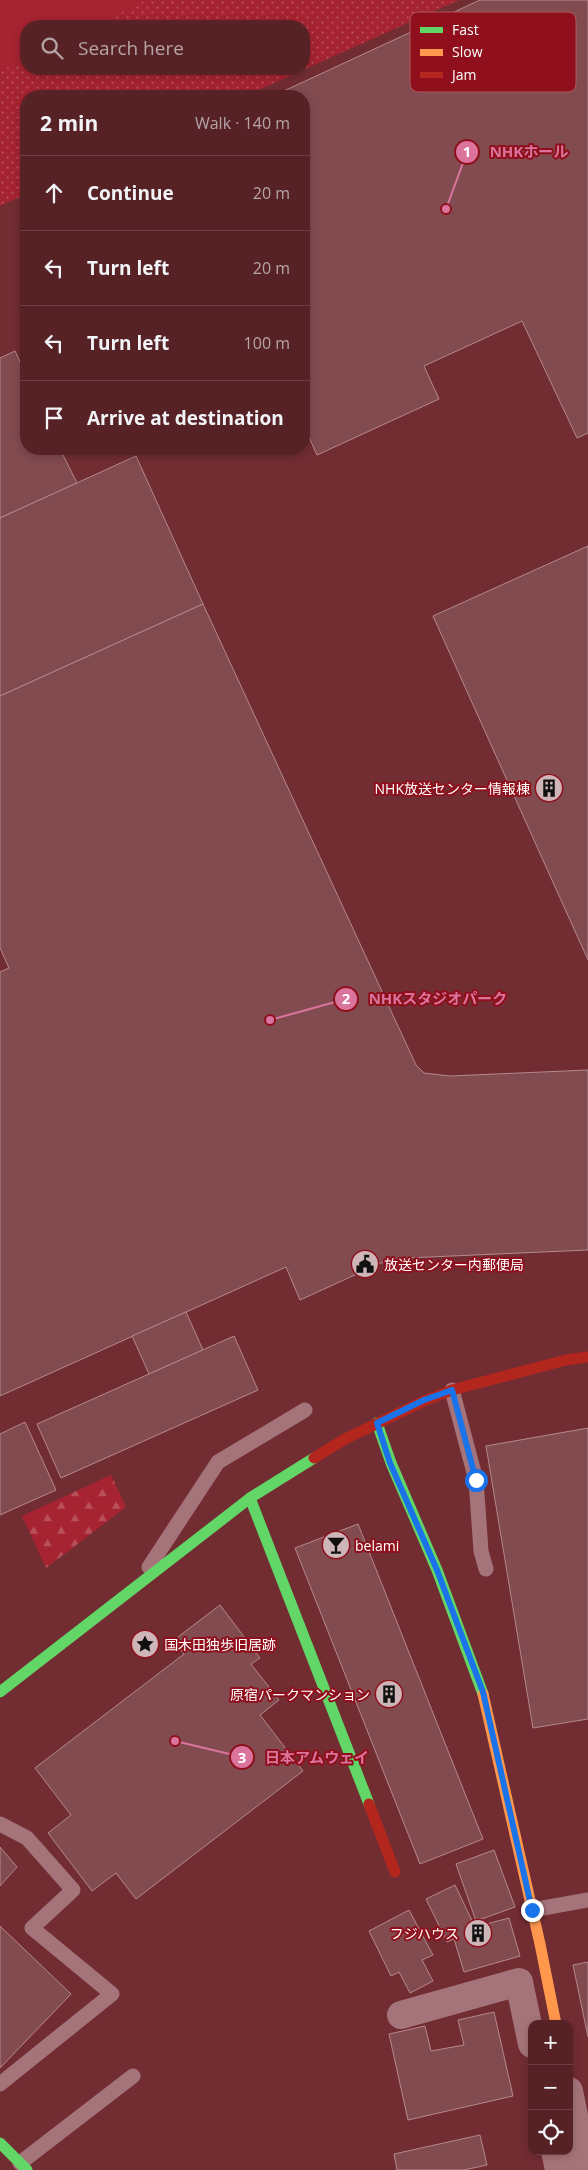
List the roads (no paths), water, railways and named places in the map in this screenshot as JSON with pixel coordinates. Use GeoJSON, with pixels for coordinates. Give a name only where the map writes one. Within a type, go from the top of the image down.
{"type":"FeatureCollection","features":[{"type":"Feature","properties":{"kind":"street"},"geometry":{"type":"LineString","coordinates":[[0,1692],[250,1498],[345,1439],[424,1400],[452,1390],[566,1360],[588,1357]]}},
{"type":"Feature","properties":{"kind":"street"},"geometry":{"type":"LineString","coordinates":[[377,1423],[390,1463],[437,1570],[483,1692],[555,2020]]}},
{"type":"Feature","properties":{"kind":"street"},"geometry":{"type":"LineString","coordinates":[[250,1498],[395,1872]]}},
{"type":"Feature","properties":{"kind":"street"},"geometry":{"type":"LineString","coordinates":[[401,2015],[519,1982],[528,2025]]}},
{"type":"Feature","properties":{"kind":"street"},"geometry":{"type":"LineString","coordinates":[[573,2110],[585,2170]]}},
{"type":"Feature","properties":{"kind":"street"},"geometry":{"type":"LineString","coordinates":[[0,2143],[23,2167]]}},
{"type":"Feature","properties":{"kind":"street"},"geometry":{"type":"LineString","coordinates":[[556,2155],[559,2170]]}},
{"type":"Feature","properties":{"kind":"lane"},"geometry":{"type":"LineString","coordinates":[[452,1390],[476,1480],[481,1551],[486,1569]]}},
{"type":"Feature","properties":{"kind":"lane"},"geometry":{"type":"LineString","coordinates":[[136,1587],[218,1462],[305,1410]]}},
{"type":"Feature","properties":{"kind":"lane"},"geometry":{"type":"LineString","coordinates":[[0,1824],[27,1838],[73,1890],[32,1928],[112,1994],[0,2084]]}},
{"type":"Feature","properties":{"kind":"lane"},"geometry":{"type":"LineString","coordinates":[[532,1910],[588,1900]]}},
{"type":"Feature","properties":{"kind":"lane"},"geometry":{"type":"LineString","coordinates":[[23,2167],[132,2076]]}},
{"type":"Feature","properties":{"kind":"place","name":"NHKホール"},"geometry":{"type":"Point","coordinates":[446,209]}},
{"type":"Feature","properties":{"kind":"place","name":"NHK放送センター情報棟"},"geometry":{"type":"Point","coordinates":[549,788]}},
{"type":"Feature","properties":{"kind":"place","name":"NHKスタジオパーク"},"geometry":{"type":"Point","coordinates":[270,1020]}},
{"type":"Feature","properties":{"kind":"place","name":"放送センター内郵便局"},"geometry":{"type":"Point","coordinates":[365,1264]}},
{"type":"Feature","properties":{"kind":"place","name":"belami"},"geometry":{"type":"Point","coordinates":[336,1545]}},
{"type":"Feature","properties":{"kind":"place","name":"国木田独歩旧居跡"},"geometry":{"type":"Point","coordinates":[145,1644]}},
{"type":"Feature","properties":{"kind":"place","name":"原宿パークマンション"},"geometry":{"type":"Point","coordinates":[389,1694]}},
{"type":"Feature","properties":{"kind":"place","name":"日本アムウェイ"},"geometry":{"type":"Point","coordinates":[175,1741]}},
{"type":"Feature","properties":{"kind":"place","name":"フジハウス"},"geometry":{"type":"Point","coordinates":[478,1933]}}]}
